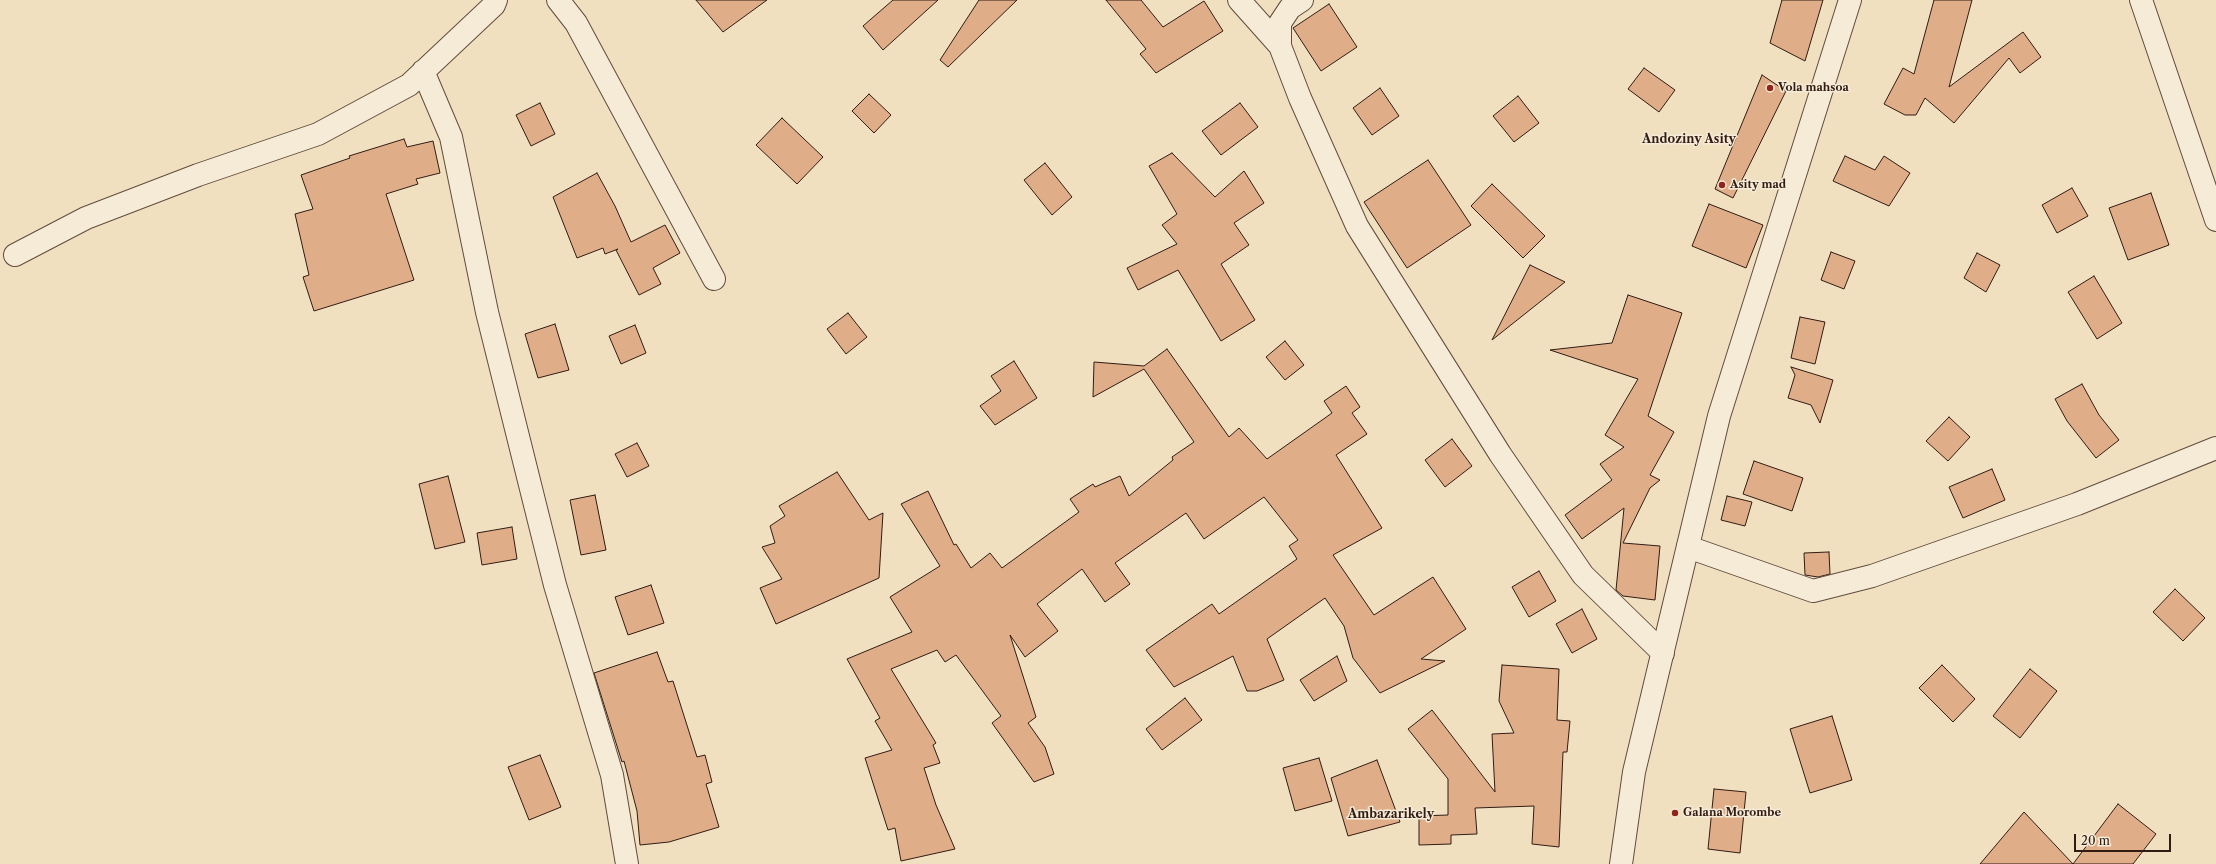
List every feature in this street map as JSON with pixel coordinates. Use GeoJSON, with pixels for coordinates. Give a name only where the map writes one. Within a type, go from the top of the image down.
{"type":"FeatureCollection","features":[{"type":"Feature","properties":{"kind":"street"},"geometry":{"type":"LineString","coordinates":[[15,255],[86,218],[198,175],[318,134],[409,84],[494,5],[496,0]]}},
{"type":"Feature","properties":{"kind":"street"},"geometry":{"type":"LineString","coordinates":[[558,0],[576,23],[714,279]]}},
{"type":"Feature","properties":{"kind":"street"},"geometry":{"type":"LineString","coordinates":[[1239,0],[1280,46],[1300,98],[1357,226],[1500,454],[1583,575],[1663,653]]}},
{"type":"Feature","properties":{"kind":"street"},"geometry":{"type":"LineString","coordinates":[[1280,46],[1280,23],[1290,8],[1302,0]]}},
{"type":"Feature","properties":{"kind":"street"},"geometry":{"type":"LineString","coordinates":[[1621,864],[1634,772],[1719,416],[1850,0]]}},
{"type":"Feature","properties":{"kind":"street"},"geometry":{"type":"LineString","coordinates":[[2141,0],[2216,220]]}},
{"type":"Feature","properties":{"kind":"street"},"geometry":{"type":"LineString","coordinates":[[423,71],[451,137],[487,312],[555,585],[612,775],[627,864]]}},
{"type":"Feature","properties":{"kind":"street"},"geometry":{"type":"LineString","coordinates":[[1688,548],[1812,591],[1872,576],[2047,514],[2216,448]]}},
{"type":"Feature","properties":{"kind":"building"},"geometry":{"type":"Polygon","coordinates":[[[696,0],[767,0],[723,32],[696,0]]]}},
{"type":"Feature","properties":{"kind":"building"},"geometry":{"type":"Polygon","coordinates":[[[893,0],[938,0],[883,50],[863,26],[893,0]]]}},
{"type":"Feature","properties":{"kind":"building"},"geometry":{"type":"Polygon","coordinates":[[[979,0],[1017,0],[948,67],[940,60],[979,0]]]}},
{"type":"Feature","properties":{"kind":"building"},"geometry":{"type":"Polygon","coordinates":[[[1106,0],[1141,0],[1163,27],[1204,1],[1223,31],[1156,73],[1140,54],[1146,49],[1106,0]]]}},
{"type":"Feature","properties":{"kind":"building"},"geometry":{"type":"Polygon","coordinates":[[[1782,0],[1823,0],[1805,61],[1770,43],[1782,0]]]}},
{"type":"Feature","properties":{"kind":"building"},"geometry":{"type":"Polygon","coordinates":[[[1934,0],[1972,0],[1949,87],[2023,32],[2041,57],[2020,73],[2009,58],[1954,123],[1925,98],[1916,115],[1905,115],[1884,104],[1903,68],[1914,74],[1934,0]]]}},
{"type":"Feature","properties":{"kind":"building"},"geometry":{"type":"Polygon","coordinates":[[[1329,4],[1357,47],[1321,71],[1293,28],[1329,4]]]}},
{"type":"Feature","properties":{"kind":"building"},"geometry":{"type":"Polygon","coordinates":[[[1644,68],[1675,90],[1659,112],[1628,89],[1644,68]]]}},
{"type":"Feature","properties":{"kind":"building"},"geometry":{"type":"Polygon","coordinates":[[[1762,75],[1786,91],[1733,198],[1715,189],[1762,75]]]}},
{"type":"Feature","properties":{"kind":"building"},"geometry":{"type":"Polygon","coordinates":[[[1380,88],[1399,116],[1372,135],[1353,108],[1380,88]]]}},
{"type":"Feature","properties":{"kind":"building"},"geometry":{"type":"Polygon","coordinates":[[[869,94],[891,115],[874,133],[852,111],[869,94]]]}},
{"type":"Feature","properties":{"kind":"building"},"geometry":{"type":"Polygon","coordinates":[[[1518,96],[1539,123],[1514,142],[1493,116],[1518,96]]]}},
{"type":"Feature","properties":{"kind":"building"},"geometry":{"type":"Polygon","coordinates":[[[540,103],[555,134],[531,146],[516,115],[540,103]]]}},
{"type":"Feature","properties":{"kind":"building"},"geometry":{"type":"Polygon","coordinates":[[[1240,103],[1258,127],[1221,155],[1202,131],[1240,103]]]}},
{"type":"Feature","properties":{"kind":"building"},"geometry":{"type":"Polygon","coordinates":[[[782,118],[823,157],[797,184],[756,145],[782,118]]]}},
{"type":"Feature","properties":{"kind":"building"},"geometry":{"type":"Polygon","coordinates":[[[404,139],[407,147],[433,141],[440,173],[416,179],[418,184],[386,194],[414,280],[314,311],[303,277],[309,275],[295,214],[313,209],[301,175],[350,158],[349,156],[404,139]]]}},
{"type":"Feature","properties":{"kind":"building"},"geometry":{"type":"Polygon","coordinates":[[[1172,153],[1215,197],[1244,171],[1264,203],[1234,223],[1249,245],[1221,264],[1255,320],[1221,341],[1178,270],[1138,290],[1127,268],[1177,244],[1162,225],[1177,214],[1149,166],[1172,153]]]}},
{"type":"Feature","properties":{"kind":"building"},"geometry":{"type":"Polygon","coordinates":[[[1845,156],[1875,170],[1884,156],[1910,173],[1889,206],[1833,181],[1845,156]]]}},
{"type":"Feature","properties":{"kind":"building"},"geometry":{"type":"Polygon","coordinates":[[[1428,160],[1471,225],[1407,268],[1364,202],[1428,160]]]}},
{"type":"Feature","properties":{"kind":"building"},"geometry":{"type":"Polygon","coordinates":[[[1045,163],[1072,197],[1052,215],[1024,180],[1045,163]]]}},
{"type":"Feature","properties":{"kind":"building"},"geometry":{"type":"Polygon","coordinates":[[[597,173],[615,206],[631,242],[665,225],[680,253],[653,268],[661,284],[639,295],[616,250],[618,249],[605,254],[603,248],[577,258],[553,197],[597,173]]]}},
{"type":"Feature","properties":{"kind":"building"},"geometry":{"type":"Polygon","coordinates":[[[1492,184],[1545,236],[1523,258],[1471,206],[1492,184]]]}},
{"type":"Feature","properties":{"kind":"building"},"geometry":{"type":"Polygon","coordinates":[[[2072,188],[2088,216],[2057,233],[2042,205],[2072,188]]]}},
{"type":"Feature","properties":{"kind":"building"},"geometry":{"type":"Polygon","coordinates":[[[2151,193],[2169,245],[2128,260],[2109,208],[2151,193]]]}},
{"type":"Feature","properties":{"kind":"building"},"geometry":{"type":"Polygon","coordinates":[[[1709,204],[1763,225],[1746,268],[1692,246],[1709,204]]]}},
{"type":"Feature","properties":{"kind":"building"},"geometry":{"type":"Polygon","coordinates":[[[1831,252],[1855,261],[1844,289],[1821,280],[1831,252]]]}},
{"type":"Feature","properties":{"kind":"building"},"geometry":{"type":"Polygon","coordinates":[[[1977,253],[2000,265],[1986,292],[1964,278],[1977,253]]]}},
{"type":"Feature","properties":{"kind":"building"},"geometry":{"type":"Polygon","coordinates":[[[1530,265],[1565,282],[1492,340],[1530,265]]]}},
{"type":"Feature","properties":{"kind":"building"},"geometry":{"type":"Polygon","coordinates":[[[2094,276],[2122,323],[2097,339],[2068,292],[2094,276]]]}},
{"type":"Feature","properties":{"kind":"building"},"geometry":{"type":"Polygon","coordinates":[[[1628,295],[1682,313],[1648,416],[1674,432],[1650,475],[1660,480],[1650,488],[1623,543],[1660,546],[1655,600],[1623,596],[1616,590],[1624,508],[1582,539],[1565,515],[1612,480],[1600,464],[1624,447],[1605,435],[1638,379],[1550,350],[1612,343],[1628,295]]]}},
{"type":"Feature","properties":{"kind":"building"},"geometry":{"type":"Polygon","coordinates":[[[848,313],[867,337],[846,354],[827,329],[848,313]]]}},
{"type":"Feature","properties":{"kind":"building"},"geometry":{"type":"Polygon","coordinates":[[[1800,317],[1825,322],[1815,364],[1791,358],[1800,317]]]}},
{"type":"Feature","properties":{"kind":"building"},"geometry":{"type":"Polygon","coordinates":[[[555,324],[569,370],[538,378],[525,334],[555,324]]]}},
{"type":"Feature","properties":{"kind":"building"},"geometry":{"type":"Polygon","coordinates":[[[635,325],[646,353],[621,364],[609,336],[635,325]]]}},
{"type":"Feature","properties":{"kind":"building"},"geometry":{"type":"Polygon","coordinates":[[[1285,341],[1304,365],[1285,380],[1266,357],[1285,341]]]}},
{"type":"Feature","properties":{"kind":"building"},"geometry":{"type":"Polygon","coordinates":[[[1167,349],[1229,437],[1239,428],[1267,459],[1332,413],[1324,401],[1346,386],[1360,407],[1352,413],[1367,434],[1336,455],[1382,528],[1333,555],[1374,615],[1433,577],[1466,629],[1421,659],[1445,661],[1380,693],[1353,658],[1344,626],[1325,598],[1267,639],[1284,680],[1257,691],[1247,691],[1233,656],[1174,687],[1146,650],[1212,604],[1219,614],[1297,559],[1289,546],[1298,540],[1264,497],[1204,539],[1186,513],[1115,563],[1130,584],[1105,602],[1082,569],[1037,604],[1058,631],[1025,657],[1010,635],[1036,717],[1028,723],[1045,747],[1054,774],[1034,782],[992,723],[1001,716],[956,655],[945,662],[937,650],[891,669],[936,743],[933,745],[940,763],[924,768],[936,805],[955,849],[901,861],[895,828],[888,830],[865,758],[892,750],[875,721],[880,718],[847,659],[912,632],[890,597],[940,566],[901,504],[928,491],[954,545],[956,544],[971,568],[990,553],[1002,568],[1079,512],[1070,499],[1093,484],[1095,487],[1120,476],[1129,496],[1173,460],[1172,457],[1194,442],[1144,369],[1093,397],[1094,362],[1144,366],[1167,349]]]}},
{"type":"Feature","properties":{"kind":"building"},"geometry":{"type":"Polygon","coordinates":[[[1014,361],[1037,398],[995,425],[980,406],[1001,391],[991,376],[1014,361]]]}},
{"type":"Feature","properties":{"kind":"building"},"geometry":{"type":"Polygon","coordinates":[[[1791,367],[1833,380],[1820,423],[1811,405],[1788,398],[1795,375],[1791,367]]]}},
{"type":"Feature","properties":{"kind":"building"},"geometry":{"type":"Polygon","coordinates":[[[2082,384],[2099,415],[2119,440],[2096,458],[2067,421],[2055,399],[2082,384]]]}},
{"type":"Feature","properties":{"kind":"building"},"geometry":{"type":"Polygon","coordinates":[[[1949,417],[1970,437],[1948,461],[1926,441],[1949,417]]]}},
{"type":"Feature","properties":{"kind":"building"},"geometry":{"type":"Polygon","coordinates":[[[1452,439],[1472,466],[1445,487],[1425,460],[1452,439]]]}},
{"type":"Feature","properties":{"kind":"building"},"geometry":{"type":"Polygon","coordinates":[[[637,443],[649,466],[627,477],[615,454],[637,443]]]}},
{"type":"Feature","properties":{"kind":"building"},"geometry":{"type":"Polygon","coordinates":[[[1754,461],[1803,478],[1792,511],[1743,494],[1754,461]]]}},
{"type":"Feature","properties":{"kind":"building"},"geometry":{"type":"Polygon","coordinates":[[[1992,469],[2005,500],[1963,518],[1949,487],[1992,469]]]}},
{"type":"Feature","properties":{"kind":"building"},"geometry":{"type":"Polygon","coordinates":[[[837,472],[869,520],[883,513],[879,578],[776,624],[760,588],[782,579],[762,547],[775,543],[770,526],[785,516],[779,506],[837,472]]]}},
{"type":"Feature","properties":{"kind":"building"},"geometry":{"type":"Polygon","coordinates":[[[448,476],[465,542],[435,549],[419,484],[448,476]]]}},
{"type":"Feature","properties":{"kind":"building"},"geometry":{"type":"Polygon","coordinates":[[[595,495],[606,550],[581,555],[570,500],[595,495]]]}},
{"type":"Feature","properties":{"kind":"building"},"geometry":{"type":"Polygon","coordinates":[[[1727,496],[1752,502],[1745,526],[1721,520],[1727,496]]]}},
{"type":"Feature","properties":{"kind":"building"},"geometry":{"type":"Polygon","coordinates":[[[512,527],[517,559],[482,565],[477,533],[512,527]]]}},
{"type":"Feature","properties":{"kind":"building"},"geometry":{"type":"Polygon","coordinates":[[[1829,552],[1830,574],[1818,577],[1805,575],[1804,553],[1829,552]]]}},
{"type":"Feature","properties":{"kind":"building"},"geometry":{"type":"Polygon","coordinates":[[[1539,571],[1556,601],[1529,617],[1512,587],[1539,571]]]}},
{"type":"Feature","properties":{"kind":"building"},"geometry":{"type":"Polygon","coordinates":[[[651,585],[664,623],[628,635],[615,597],[651,585]]]}},
{"type":"Feature","properties":{"kind":"building"},"geometry":{"type":"Polygon","coordinates":[[[2175,589],[2205,618],[2183,641],[2153,612],[2175,589]]]}},
{"type":"Feature","properties":{"kind":"building"},"geometry":{"type":"Polygon","coordinates":[[[1582,609],[1597,639],[1572,653],[1556,624],[1582,609]]]}},
{"type":"Feature","properties":{"kind":"building"},"geometry":{"type":"Polygon","coordinates":[[[657,652],[668,682],[673,681],[697,757],[705,755],[712,782],[706,784],[719,827],[669,842],[640,845],[637,811],[624,761],[622,762],[594,673],[657,652]]]}},
{"type":"Feature","properties":{"kind":"building"},"geometry":{"type":"Polygon","coordinates":[[[1337,656],[1347,681],[1314,701],[1300,680],[1337,656]]]}},
{"type":"Feature","properties":{"kind":"building"},"geometry":{"type":"Polygon","coordinates":[[[1502,665],[1559,669],[1557,720],[1570,721],[1567,752],[1563,752],[1559,847],[1532,844],[1534,806],[1475,808],[1477,834],[1451,835],[1451,844],[1419,845],[1419,816],[1448,815],[1448,779],[1408,729],[1432,710],[1495,792],[1492,734],[1514,733],[1499,701],[1502,665]]]}},
{"type":"Feature","properties":{"kind":"building"},"geometry":{"type":"Polygon","coordinates":[[[1942,665],[1975,699],[1953,722],[1919,688],[1942,665]]]}},
{"type":"Feature","properties":{"kind":"building"},"geometry":{"type":"Polygon","coordinates":[[[2030,669],[2057,691],[2020,738],[1993,716],[2030,669]]]}},
{"type":"Feature","properties":{"kind":"building"},"geometry":{"type":"Polygon","coordinates":[[[1185,698],[1202,720],[1162,750],[1146,729],[1185,698]]]}},
{"type":"Feature","properties":{"kind":"building"},"geometry":{"type":"Polygon","coordinates":[[[1832,716],[1852,780],[1810,793],[1790,729],[1832,716]]]}},
{"type":"Feature","properties":{"kind":"building"},"geometry":{"type":"Polygon","coordinates":[[[540,755],[561,807],[529,820],[508,767],[540,755]]]}},
{"type":"Feature","properties":{"kind":"building"},"geometry":{"type":"Polygon","coordinates":[[[1319,758],[1332,801],[1295,811],[1283,768],[1319,758]]]}},
{"type":"Feature","properties":{"kind":"building"},"geometry":{"type":"Polygon","coordinates":[[[1377,760],[1400,822],[1348,836],[1331,778],[1377,760]]]}},
{"type":"Feature","properties":{"kind":"building"},"geometry":{"type":"Polygon","coordinates":[[[1714,789],[1746,792],[1740,853],[1708,849],[1714,789]]]}},
{"type":"Feature","properties":{"kind":"building"},"geometry":{"type":"Polygon","coordinates":[[[2118,804],[2156,834],[2133,864],[2073,864],[2118,804]]]}},
{"type":"Feature","properties":{"kind":"building"},"geometry":{"type":"Polygon","coordinates":[[[2024,812],[2073,864],[1980,864],[2024,812]]]}},
{"type":"Feature","properties":{"kind":"place","name":"Vola mahsoa"},"geometry":{"type":"Point","coordinates":[1770,88]}},
{"type":"Feature","properties":{"kind":"place","name":"Asity mad"},"geometry":{"type":"Point","coordinates":[1722,185]}},
{"type":"Feature","properties":{"kind":"place","name":"Galana Morombe"},"geometry":{"type":"Point","coordinates":[1675,813]}},
{"type":"Feature","properties":{"kind":"district","name":"Andoziny Asity"},"geometry":{"type":"Point","coordinates":[1689,140]}},
{"type":"Feature","properties":{"kind":"district","name":"Ambazarikely"},"geometry":{"type":"Point","coordinates":[1391,815]}}]}
